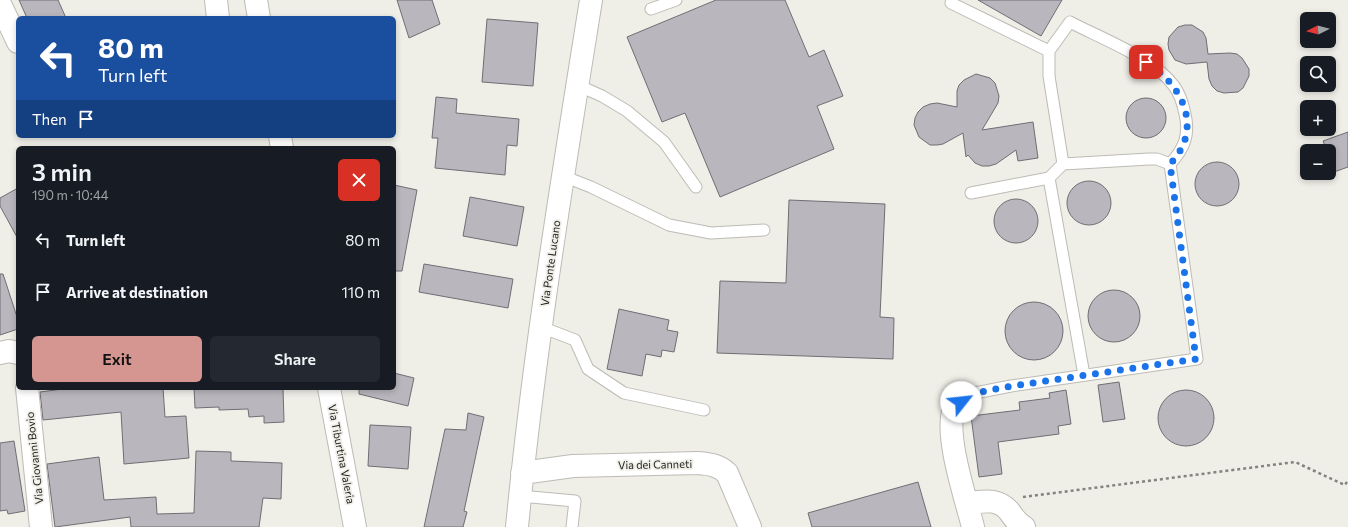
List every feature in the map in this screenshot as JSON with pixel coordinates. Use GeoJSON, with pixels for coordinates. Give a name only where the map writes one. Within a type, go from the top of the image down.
{"type":"FeatureCollection","features":[{"type":"Feature","properties":{"kind":"street"},"geometry":{"type":"LineString","coordinates":[[216,0],[218,16]]}},
{"type":"Feature","properties":{"kind":"street"},"geometry":{"type":"LineString","coordinates":[[256,0],[259,16]]}},
{"type":"Feature","properties":{"kind":"street","name":"Via Ponte Lucano"},"geometry":{"type":"LineString","coordinates":[[518,527],[522,473],[541,327],[591,0]]}},
{"type":"Feature","properties":{"kind":"street"},"geometry":{"type":"LineString","coordinates":[[0,4],[16,38]]}},
{"type":"Feature","properties":{"kind":"street"},"geometry":{"type":"LineString","coordinates":[[0,353],[9,351],[16,353]]}},
{"type":"Feature","properties":{"kind":"street","name":"Via Giovanni Bovio"},"geometry":{"type":"LineString","coordinates":[[27,390],[42,527]]}},
{"type":"Feature","properties":{"kind":"street","name":"Via Tiburtina Valeria"},"geometry":{"type":"LineString","coordinates":[[329,390],[356,525]]}},
{"type":"Feature","properties":{"kind":"street"},"geometry":{"type":"LineString","coordinates":[[954,409],[951,417],[951,437],[973,527]]}},
{"type":"Feature","properties":{"kind":"street","name":"Via dei Canneti"},"geometry":{"type":"LineString","coordinates":[[522,473],[587,465],[698,463],[714,465],[722,468],[727,473],[750,527]]}},
{"type":"Feature","properties":{"kind":"street"},"geometry":{"type":"LineString","coordinates":[[967,503],[993,501],[1003,506],[1024,527]]}},
{"type":"Feature","properties":{"kind":"lane"},"geometry":{"type":"LineString","coordinates":[[651,9],[676,0]]}},
{"type":"Feature","properties":{"kind":"lane"},"geometry":{"type":"LineString","coordinates":[[951,3],[1049,51]]}},
{"type":"Feature","properties":{"kind":"lane"},"geometry":{"type":"LineString","coordinates":[[1063,164],[1049,76],[1049,51],[1070,22],[1158,70],[1174,86],[1184,107],[1187,132],[1184,145],[1177,157],[1170,164]]}},
{"type":"Feature","properties":{"kind":"lane"},"geometry":{"type":"LineString","coordinates":[[577,85],[602,96],[627,111],[664,142],[696,187]]}},
{"type":"Feature","properties":{"kind":"lane"},"geometry":{"type":"LineString","coordinates":[[971,192],[1049,178],[1063,164],[1148,159],[1170,164]]}},
{"type":"Feature","properties":{"kind":"lane"},"geometry":{"type":"LineString","coordinates":[[954,409],[961,402],[975,393],[1084,375],[1196,359],[1170,164]]}},
{"type":"Feature","properties":{"kind":"lane"},"geometry":{"type":"LineString","coordinates":[[563,176],[590,187],[669,225],[711,233],[764,230]]}},
{"type":"Feature","properties":{"kind":"lane"},"geometry":{"type":"LineString","coordinates":[[1049,178],[1084,375]]}},
{"type":"Feature","properties":{"kind":"lane"},"geometry":{"type":"LineString","coordinates":[[541,327],[576,340],[588,369],[624,393],[704,410]]}},
{"type":"Feature","properties":{"kind":"lane"},"geometry":{"type":"LineString","coordinates":[[520,496],[575,501],[572,527]]}},
{"type":"Feature","properties":{"kind":"path"},"geometry":{"type":"LineString","coordinates":[[993,501],[1295,462],[1345,485],[1348,480]]}},
{"type":"Feature","properties":{"kind":"building"},"geometry":{"type":"Polygon","coordinates":[[[19,0],[58,0],[65,16],[26,16],[19,0]]]}},
{"type":"Feature","properties":{"kind":"building"},"geometry":{"type":"Polygon","coordinates":[[[397,0],[432,0],[440,24],[409,38],[397,0]]]}},
{"type":"Feature","properties":{"kind":"building"},"geometry":{"type":"Polygon","coordinates":[[[716,0],[785,0],[809,57],[824,50],[843,96],[817,106],[834,149],[720,197],[685,113],[662,122],[627,37],[716,0]]]}},
{"type":"Feature","properties":{"kind":"building"},"geometry":{"type":"Polygon","coordinates":[[[978,0],[1062,0],[1041,36],[978,0]]]}},
{"type":"Feature","properties":{"kind":"building"},"geometry":{"type":"Polygon","coordinates":[[[487,19],[538,23],[533,86],[482,82],[487,19]]]}},
{"type":"Feature","properties":{"kind":"building"},"geometry":{"type":"Polygon","coordinates":[[[1192,25],[1203,32],[1206,38],[1208,54],[1230,53],[1237,54],[1242,58],[1249,69],[1249,76],[1243,88],[1238,92],[1224,93],[1217,91],[1212,86],[1209,79],[1207,62],[1186,64],[1175,60],[1169,50],[1169,37],[1178,27],[1192,25]]]}},
{"type":"Feature","properties":{"kind":"building"},"geometry":{"type":"Polygon","coordinates":[[[976,74],[990,78],[995,83],[999,96],[998,103],[982,130],[1033,122],[1038,158],[1018,161],[1016,150],[996,164],[982,166],[975,163],[968,155],[966,157],[963,133],[943,144],[937,145],[930,145],[919,137],[914,125],[918,112],[923,107],[937,103],[957,107],[957,91],[959,85],[964,80],[976,74]]]}},
{"type":"Feature","properties":{"kind":"building"},"geometry":{"type":"Polygon","coordinates":[[[436,97],[457,99],[456,113],[519,119],[517,146],[507,145],[505,175],[435,168],[438,138],[432,138],[436,97]]]}},
{"type":"Feature","properties":{"kind":"building"},"geometry":{"type":"Polygon","coordinates":[[[1142,98],[1150,98],[1157,101],[1163,107],[1166,118],[1163,129],[1157,135],[1150,138],[1142,138],[1135,135],[1129,129],[1126,122],[1126,114],[1129,107],[1135,101],[1142,98]]]}},
{"type":"Feature","properties":{"kind":"building"},"geometry":{"type":"Polygon","coordinates":[[[1348,132],[1348,167],[1336,171],[1336,144],[1324,144],[1323,141],[1348,132]]]}},
{"type":"Feature","properties":{"kind":"building"},"geometry":{"type":"Polygon","coordinates":[[[1221,162],[1226,163],[1233,168],[1238,175],[1238,193],[1233,200],[1226,205],[1213,206],[1208,205],[1201,200],[1196,193],[1195,180],[1196,175],[1201,168],[1208,163],[1221,162]]]}},
{"type":"Feature","properties":{"kind":"building"},"geometry":{"type":"Polygon","coordinates":[[[1085,181],[1093,181],[1105,187],[1111,199],[1111,207],[1105,219],[1093,225],[1085,225],[1073,219],[1067,207],[1067,199],[1073,187],[1085,181]]]}},
{"type":"Feature","properties":{"kind":"building"},"geometry":{"type":"Polygon","coordinates":[[[396,185],[417,190],[402,271],[396,271],[396,185]]]}},
{"type":"Feature","properties":{"kind":"building"},"geometry":{"type":"Polygon","coordinates":[[[16,189],[16,235],[0,206],[0,198],[16,189]]]}},
{"type":"Feature","properties":{"kind":"building"},"geometry":{"type":"Polygon","coordinates":[[[470,197],[524,207],[517,246],[463,236],[470,197]]]}},
{"type":"Feature","properties":{"kind":"building"},"geometry":{"type":"Polygon","coordinates":[[[1016,199],[1028,203],[1034,209],[1038,221],[1034,233],[1028,239],[1016,243],[1004,239],[998,233],[994,221],[998,209],[1004,203],[1016,199]]]}},
{"type":"Feature","properties":{"kind":"building"},"geometry":{"type":"Polygon","coordinates":[[[789,200],[885,204],[880,317],[894,318],[893,359],[717,353],[720,281],[786,283],[789,200]]]}},
{"type":"Feature","properties":{"kind":"building"},"geometry":{"type":"Polygon","coordinates":[[[424,264],[513,279],[508,308],[419,292],[424,264]]]}},
{"type":"Feature","properties":{"kind":"building"},"geometry":{"type":"Polygon","coordinates":[[[0,274],[3,274],[16,314],[16,330],[0,335],[0,274]]]}},
{"type":"Feature","properties":{"kind":"building"},"geometry":{"type":"Polygon","coordinates":[[[1114,290],[1128,294],[1136,302],[1140,316],[1136,330],[1128,338],[1114,342],[1100,338],[1092,330],[1088,316],[1092,302],[1100,294],[1114,290]]]}},
{"type":"Feature","properties":{"kind":"building"},"geometry":{"type":"Polygon","coordinates":[[[1034,302],[1050,307],[1058,315],[1063,331],[1058,347],[1050,355],[1034,360],[1018,355],[1010,347],[1005,331],[1010,315],[1018,307],[1034,302]]]}},
{"type":"Feature","properties":{"kind":"building"},"geometry":{"type":"Polygon","coordinates":[[[619,309],[669,320],[667,330],[678,332],[674,352],[662,350],[661,357],[646,354],[642,376],[607,369],[619,309]]]}},
{"type":"Feature","properties":{"kind":"building"},"geometry":{"type":"Polygon","coordinates":[[[396,374],[414,378],[408,406],[359,394],[359,390],[396,390],[396,374]]]}},
{"type":"Feature","properties":{"kind":"building"},"geometry":{"type":"Polygon","coordinates":[[[1119,382],[1125,419],[1103,422],[1098,385],[1119,382]]]}},
{"type":"Feature","properties":{"kind":"building"},"geometry":{"type":"Polygon","coordinates":[[[55,390],[163,390],[165,417],[186,416],[189,458],[124,464],[121,412],[43,420],[40,392],[55,390]]]}},
{"type":"Feature","properties":{"kind":"building"},"geometry":{"type":"Polygon","coordinates":[[[194,390],[283,390],[284,422],[264,423],[264,416],[249,417],[248,409],[219,410],[219,407],[195,408],[194,390]]]}},
{"type":"Feature","properties":{"kind":"building"},"geometry":{"type":"Polygon","coordinates":[[[1066,390],[1071,424],[1058,426],[1059,434],[998,442],[1002,474],[979,477],[971,416],[1020,410],[1019,402],[1050,398],[1049,393],[1066,390]]]}},
{"type":"Feature","properties":{"kind":"building"},"geometry":{"type":"Polygon","coordinates":[[[1186,390],[1197,392],[1206,398],[1212,407],[1214,418],[1212,429],[1206,438],[1197,444],[1186,446],[1175,444],[1166,438],[1160,429],[1158,418],[1160,407],[1166,398],[1175,392],[1186,390]]]}},
{"type":"Feature","properties":{"kind":"building"},"geometry":{"type":"Polygon","coordinates":[[[468,413],[484,417],[464,511],[467,512],[463,527],[424,527],[445,429],[466,430],[468,413]]]}},
{"type":"Feature","properties":{"kind":"building"},"geometry":{"type":"Polygon","coordinates":[[[370,425],[411,427],[408,469],[368,466],[370,425]]]}},
{"type":"Feature","properties":{"kind":"building"},"geometry":{"type":"Polygon","coordinates":[[[14,441],[25,511],[8,514],[7,510],[0,511],[0,443],[14,441]]]}},
{"type":"Feature","properties":{"kind":"building"},"geometry":{"type":"Polygon","coordinates":[[[196,451],[231,452],[231,461],[282,463],[281,499],[263,498],[259,527],[131,527],[130,517],[55,527],[47,464],[99,457],[104,500],[156,497],[157,514],[194,513],[196,451]]]}},
{"type":"Feature","properties":{"kind":"building"},"geometry":{"type":"Polygon","coordinates":[[[918,482],[931,527],[812,527],[808,513],[918,482]]]}},
{"type":"Feature","properties":{"kind":"route"},"geometry":{"type":"LineString","coordinates":[[961,402],[975,393],[1012,386],[1196,359],[1170,164],[1182,149],[1187,132],[1187,122],[1184,107],[1174,86],[1158,70],[1146,62]]}}]}
